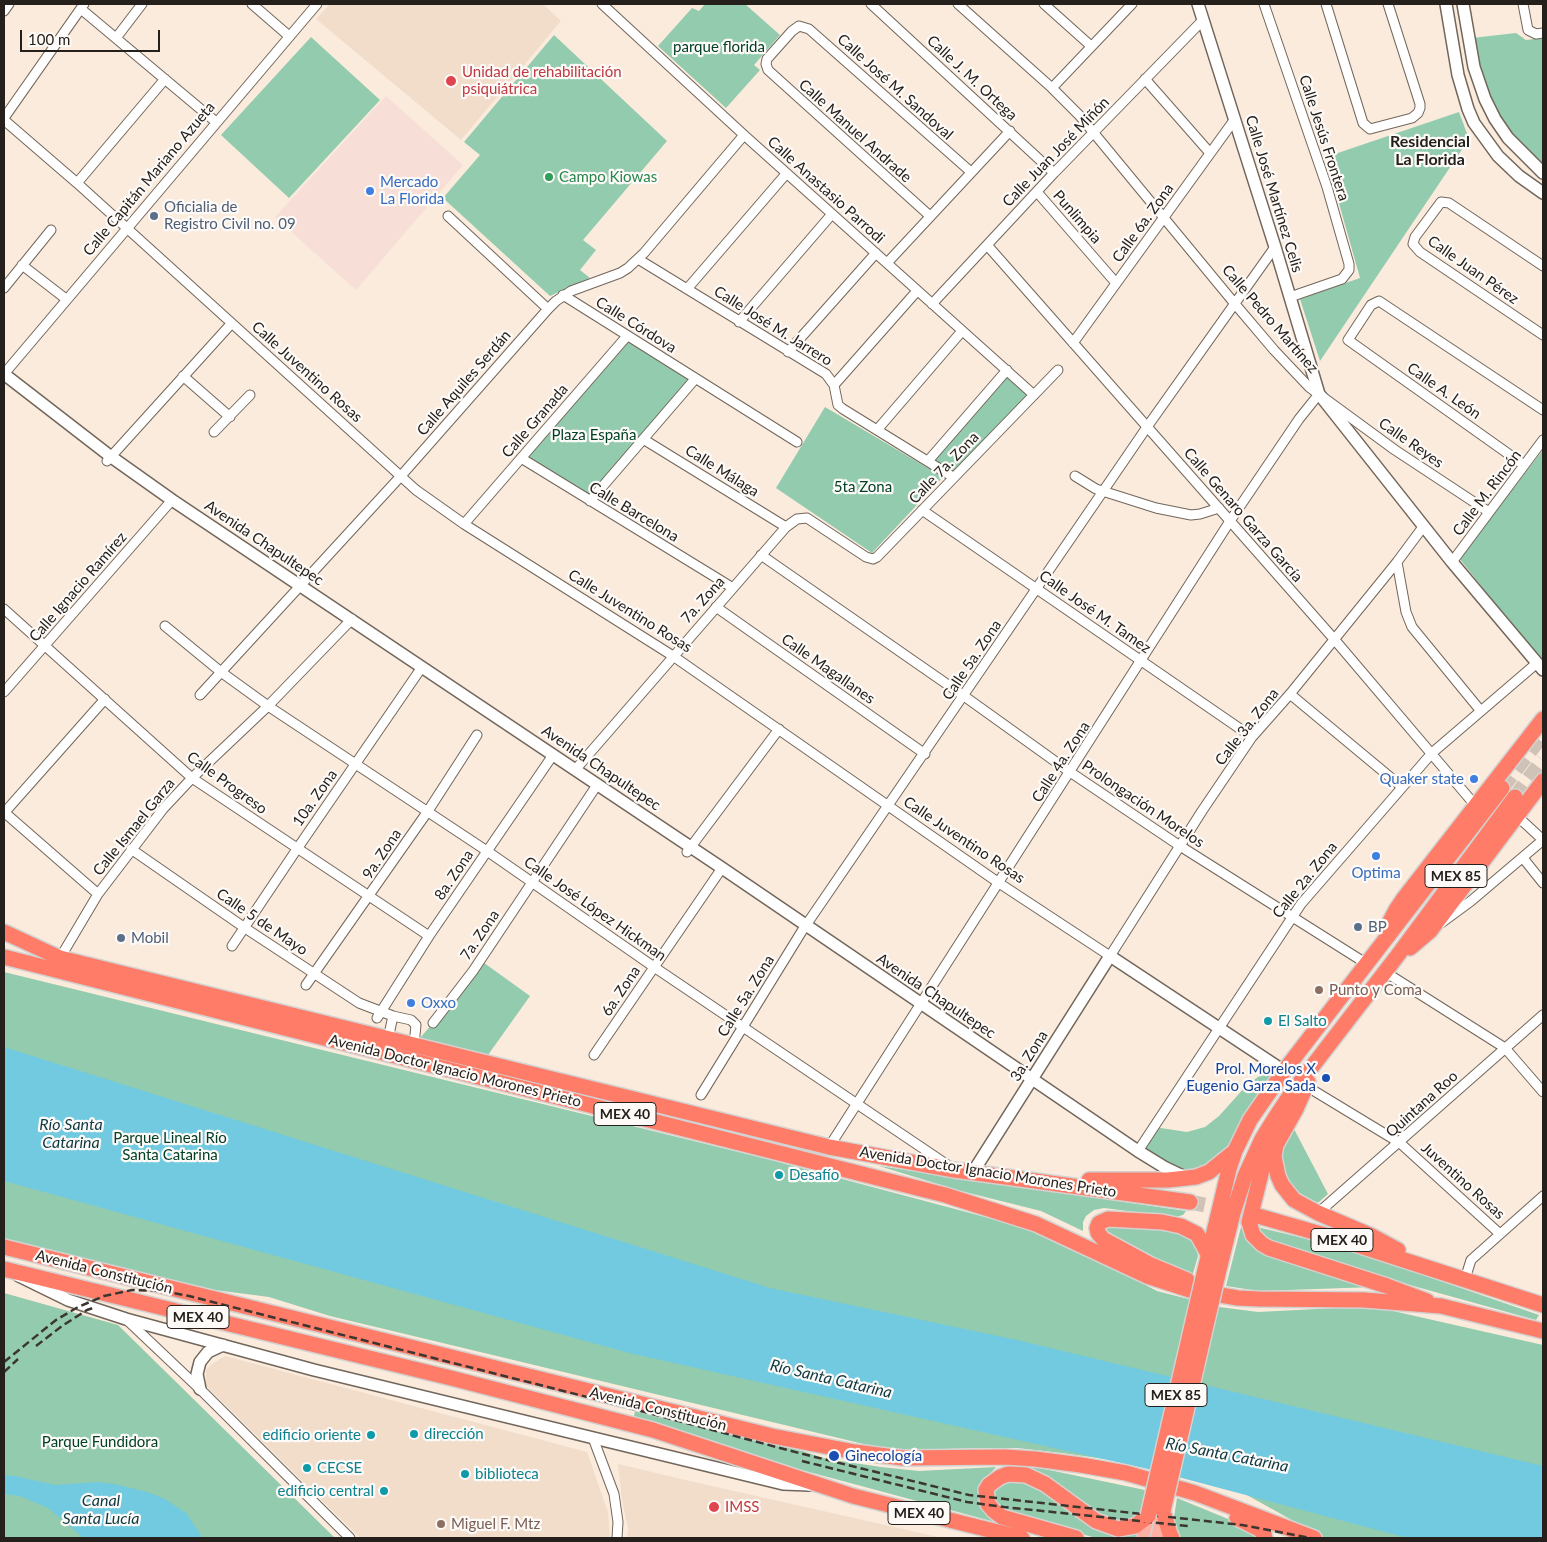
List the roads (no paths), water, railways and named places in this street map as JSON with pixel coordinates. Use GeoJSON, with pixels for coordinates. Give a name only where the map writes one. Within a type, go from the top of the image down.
{"type":"FeatureCollection","features":[{"type":"Feature","properties":{"kind":"highway"},"geometry":{"type":"LineString","coordinates":[[1383,944],[1388,926],[1396,910],[1543,719]]}},
{"type":"Feature","properties":{"kind":"highway"},"geometry":{"type":"LineString","coordinates":[[1526,739],[1543,740]]}},
{"type":"Feature","properties":{"kind":"highway"},"geometry":{"type":"LineString","coordinates":[[1398,955],[1414,946],[1430,930],[1543,781]]}},
{"type":"Feature","properties":{"kind":"highway","name":"MEX 85"},"geometry":{"type":"LineString","coordinates":[[1210,1276],[1208,1254],[1235,1151],[1250,1120],[1284,1071],[1502,788]]}},
{"type":"Feature","properties":{"kind":"highway","name":"MEX 85"},"geometry":{"type":"LineString","coordinates":[[1156,1514],[1210,1276],[1250,1162],[1275,1118],[1310,1068],[1398,955],[1515,797]]}},
{"type":"Feature","properties":{"kind":"highway","name":"Avenida Doctor Ignacio Morones Prieto"},"geometry":{"type":"LineString","coordinates":[[4,932],[37,949],[60,958],[829,1147],[954,1170],[1040,1180],[1190,1202]]}},
{"type":"Feature","properties":{"kind":"highway"},"geometry":{"type":"LineString","coordinates":[[4,949],[37,949]]}},
{"type":"Feature","properties":{"kind":"highway","name":"Avenida Doctor Ignacio Morones Prieto"},"geometry":{"type":"LineString","coordinates":[[4,957],[945,1195],[1036,1224],[1160,1282],[1190,1290],[1238,1298],[1364,1300],[1441,1306],[1543,1331]]}},
{"type":"Feature","properties":{"kind":"highway"},"geometry":{"type":"LineString","coordinates":[[1310,1068],[1306,1086],[1262,1170],[1250,1213],[1250,1229],[1258,1241],[1276,1251],[1387,1286],[1441,1306]]}},
{"type":"Feature","properties":{"kind":"highway"},"geometry":{"type":"LineString","coordinates":[[1277,1142],[1274,1156],[1275,1166],[1282,1185],[1294,1200],[1318,1213],[1372,1236],[1425,1266]]}},
{"type":"Feature","properties":{"kind":"highway"},"geometry":{"type":"LineString","coordinates":[[1040,1180],[1187,1178],[1209,1172],[1235,1151]]}},
{"type":"Feature","properties":{"kind":"highway","name":"MEX 40"},"geometry":{"type":"LineString","coordinates":[[1258,1216],[1342,1240],[1543,1305]]}},
{"type":"Feature","properties":{"kind":"highway"},"geometry":{"type":"LineString","coordinates":[[1208,1254],[1196,1234],[1187,1228],[1174,1224],[1108,1219],[1098,1223],[1098,1233],[1103,1239],[1151,1265],[1188,1281],[1238,1298]]}},
{"type":"Feature","properties":{"kind":"highway","name":"Avenida Constitución"},"geometry":{"type":"LineString","coordinates":[[4,1247],[537,1380],[772,1436],[855,1452],[903,1458],[1005,1458],[1058,1462],[1126,1474],[1195,1493],[1314,1538]]}},
{"type":"Feature","properties":{"kind":"highway","name":"Avenida Constitución"},"geometry":{"type":"LineString","coordinates":[[5,1266],[80,1287],[653,1430],[853,1496],[1022,1538]]}},
{"type":"Feature","properties":{"kind":"highway"},"geometry":{"type":"LineString","coordinates":[[390,1364],[537,1380]]}},
{"type":"Feature","properties":{"kind":"highway"},"geometry":{"type":"LineString","coordinates":[[1076,1538],[1002,1517],[988,1504],[986,1490],[989,1485],[1000,1477],[1008,1474],[1026,1475],[1045,1484],[1096,1521],[1111,1528],[1130,1528],[1156,1514],[1172,1538]]}},
{"type":"Feature","properties":{"kind":"highway"},"geometry":{"type":"LineString","coordinates":[[1195,1493],[1216,1507],[1258,1528],[1265,1538]]}},
{"type":"Feature","properties":{"kind":"main road","name":"Calle José Martínez Celis"},"geometry":{"type":"LineString","coordinates":[[1198,4],[1276,248],[1319,394]]}},
{"type":"Feature","properties":{"kind":"main road"},"geometry":{"type":"LineString","coordinates":[[1446,4],[1458,75],[1468,110],[1474,123],[1498,156],[1519,176],[1543,193]]}},
{"type":"Feature","properties":{"kind":"main road"},"geometry":{"type":"LineString","coordinates":[[1463,4],[1474,67],[1485,99],[1495,119],[1508,138],[1543,173]]}},
{"type":"Feature","properties":{"kind":"main road","name":"Avenida Chapultepec"},"geometry":{"type":"LineString","coordinates":[[4,374],[109,458],[170,502],[551,757],[575,770],[596,787],[1030,1082],[1164,1167],[1187,1178]]}},
{"type":"Feature","properties":{"kind":"main road"},"geometry":{"type":"LineString","coordinates":[[4,383],[109,458]]}},
{"type":"Feature","properties":{"kind":"main road","name":"Calle Pedro Martínez"},"geometry":{"type":"LineString","coordinates":[[1319,394],[1423,527],[1541,668]]}},
{"type":"Feature","properties":{"kind":"main road"},"geometry":{"type":"LineString","coordinates":[[1541,668],[1543,676]]}},
{"type":"Feature","properties":{"kind":"main road"},"geometry":{"type":"LineString","coordinates":[[551,757],[596,787]]}},
{"type":"Feature","properties":{"kind":"main road","name":"Calle Juventino Rosas"},"geometry":{"type":"LineString","coordinates":[[1110,956],[1284,1071]]}},
{"type":"Feature","properties":{"kind":"main road","name":"3a. Zona"},"geometry":{"type":"LineString","coordinates":[[973,1172],[1110,956]]}},
{"type":"Feature","properties":{"kind":"main road"},"geometry":{"type":"LineString","coordinates":[[5,1266],[68,1300],[314,1370],[783,1484],[817,1485]]}},
{"type":"Feature","properties":{"kind":"main road"},"geometry":{"type":"LineString","coordinates":[[200,1389],[197,1374],[200,1362],[208,1352],[223,1345]]}},
{"type":"Feature","properties":{"kind":"main road","name":"MEX 85"},"geometry":{"type":"LineString","coordinates":[[1143,1538],[1156,1514]]}},
{"type":"Feature","properties":{"kind":"main road","name":"MEX 85"},"geometry":{"type":"LineString","coordinates":[[1156,1514],[1157,1538]]}},
{"type":"Feature","properties":{"kind":"street"},"geometry":{"type":"LineString","coordinates":[[4,11],[9,4]]}},
{"type":"Feature","properties":{"kind":"street"},"geometry":{"type":"LineString","coordinates":[[116,38],[142,4]]}},
{"type":"Feature","properties":{"kind":"street"},"geometry":{"type":"LineString","coordinates":[[252,4],[289,36]]}},
{"type":"Feature","properties":{"kind":"street","name":"Calle Capitán Mariano Azueta"},"geometry":{"type":"LineString","coordinates":[[4,374],[66,298],[317,4]]}},
{"type":"Feature","properties":{"kind":"street","name":"Calle Anastasio Parrodi"},"geometry":{"type":"LineString","coordinates":[[602,4],[786,174],[1034,395]]}},
{"type":"Feature","properties":{"kind":"street","name":"Calle J. M. Ortega"},"geometry":{"type":"LineString","coordinates":[[872,4],[1054,173]]}},
{"type":"Feature","properties":{"kind":"street","name":"Calle Pedro Martínez"},"geometry":{"type":"LineString","coordinates":[[958,4],[1052,88],[1094,132],[1234,304],[1292,370],[1319,394]]}},
{"type":"Feature","properties":{"kind":"street"},"geometry":{"type":"LineString","coordinates":[[1044,4],[1091,46]]}},
{"type":"Feature","properties":{"kind":"street"},"geometry":{"type":"LineString","coordinates":[[1052,88],[1132,4]]}},
{"type":"Feature","properties":{"kind":"street","name":"Calle Jesús Frontera"},"geometry":{"type":"LineString","coordinates":[[1264,4],[1327,187],[1349,264],[1349,270],[1342,279],[1290,297]]}},
{"type":"Feature","properties":{"kind":"street"},"geometry":{"type":"LineString","coordinates":[[1326,4],[1363,123],[1366,127],[1374,129],[1412,118],[1418,113],[1420,104],[1388,4]]}},
{"type":"Feature","properties":{"kind":"street"},"geometry":{"type":"LineString","coordinates":[[1524,4],[1528,30],[1536,34],[1543,33]]}},
{"type":"Feature","properties":{"kind":"street"},"geometry":{"type":"LineString","coordinates":[[4,119],[83,6],[116,38],[216,122]]}},
{"type":"Feature","properties":{"kind":"street","name":"Calle Juan José Miñón"},"geometry":{"type":"LineString","coordinates":[[932,304],[1054,173],[1203,20]]}},
{"type":"Feature","properties":{"kind":"street","name":"Calle Manuel Andrade"},"geometry":{"type":"LineString","coordinates":[[799,26],[792,31],[767,59],[766,64],[772,76],[930,216]]}},
{"type":"Feature","properties":{"kind":"street","name":"Calle José M. Sandoval"},"geometry":{"type":"LineString","coordinates":[[799,26],[809,29],[971,172]]}},
{"type":"Feature","properties":{"kind":"street"},"geometry":{"type":"LineString","coordinates":[[77,183],[166,79]]}},
{"type":"Feature","properties":{"kind":"street"},"geometry":{"type":"LineString","coordinates":[[1146,79],[1210,153]]}},
{"type":"Feature","properties":{"kind":"street","name":"Calle Juventino Rosas"},"geometry":{"type":"LineString","coordinates":[[4,119],[400,477],[424,496],[464,524],[673,656],[1000,883],[1110,956]]}},
{"type":"Feature","properties":{"kind":"street","name":"Calle 6a. Zona"},"geometry":{"type":"LineString","coordinates":[[1073,343],[1235,119]]}},
{"type":"Feature","properties":{"kind":"street"},"geometry":{"type":"LineString","coordinates":[[887,263],[1010,131]]}},
{"type":"Feature","properties":{"kind":"street","name":"Calle Aquiles Serdán"},"geometry":{"type":"LineString","coordinates":[[200,695],[400,477],[548,308],[563,295],[620,273],[638,260],[744,135]]}},
{"type":"Feature","properties":{"kind":"street"},"geometry":{"type":"LineString","coordinates":[[687,289],[786,174]]}},
{"type":"Feature","properties":{"kind":"street","name":"Punlimpia"},"geometry":{"type":"LineString","coordinates":[[1037,192],[1116,283]]}},
{"type":"Feature","properties":{"kind":"street","name":"Calle Juan Pérez"},"geometry":{"type":"LineString","coordinates":[[1543,266],[1449,203],[1441,202],[1415,237],[1413,244],[1420,252],[1543,335]]}},
{"type":"Feature","properties":{"kind":"street"},"geometry":{"type":"LineString","coordinates":[[739,322],[832,214]]}},
{"type":"Feature","properties":{"kind":"street"},"geometry":{"type":"LineString","coordinates":[[448,216],[548,308]]}},
{"type":"Feature","properties":{"kind":"street"},"geometry":{"type":"LineString","coordinates":[[4,288],[51,230]]}},
{"type":"Feature","properties":{"kind":"street","name":"Calle Genaro Garza García"},"geometry":{"type":"LineString","coordinates":[[987,245],[1334,639],[1475,805]]}},
{"type":"Feature","properties":{"kind":"street","name":"Calle 5a. Zona"},"geometry":{"type":"LineString","coordinates":[[701,1095],[804,928],[925,754],[1147,427],[1276,248]]}},
{"type":"Feature","properties":{"kind":"street"},"geometry":{"type":"LineString","coordinates":[[788,352],[876,253]]}},
{"type":"Feature","properties":{"kind":"street","name":"Calle José M. Jarrero"},"geometry":{"type":"LineString","coordinates":[[638,260],[826,374],[834,385],[838,405],[843,410],[953,477]]}},
{"type":"Feature","properties":{"kind":"street"},"geometry":{"type":"LineString","coordinates":[[22,266],[66,298]]}},
{"type":"Feature","properties":{"kind":"street"},"geometry":{"type":"LineString","coordinates":[[834,385],[918,291]]}},
{"type":"Feature","properties":{"kind":"street","name":"Calle Córdova"},"geometry":{"type":"LineString","coordinates":[[563,295],[797,442]]}},
{"type":"Feature","properties":{"kind":"street","name":"Calle A. León"},"geometry":{"type":"LineString","coordinates":[[1524,465],[1348,340],[1371,306],[1379,301],[1543,410]]}},
{"type":"Feature","properties":{"kind":"street"},"geometry":{"type":"LineString","coordinates":[[109,458],[231,324]]}},
{"type":"Feature","properties":{"kind":"street"},"geometry":{"type":"LineString","coordinates":[[877,430],[962,331]]}},
{"type":"Feature","properties":{"kind":"street","name":"Calle Granada"},"geometry":{"type":"LineString","coordinates":[[464,524],[627,336]]}},
{"type":"Feature","properties":{"kind":"street"},"geometry":{"type":"LineString","coordinates":[[928,461],[1007,370]]}},
{"type":"Feature","properties":{"kind":"street","name":"Calle 7a. Zona"},"geometry":{"type":"LineString","coordinates":[[786,527],[797,519],[811,520],[866,557],[873,559],[877,557],[1058,370]]}},
{"type":"Feature","properties":{"kind":"street"},"geometry":{"type":"LineString","coordinates":[[183,376],[230,417]]}},
{"type":"Feature","properties":{"kind":"street"},"geometry":{"type":"LineString","coordinates":[[590,500],[695,379]]}},
{"type":"Feature","properties":{"kind":"street","name":"Calle Reyes"},"geometry":{"type":"LineString","coordinates":[[1319,394],[1395,450],[1489,512]]}},
{"type":"Feature","properties":{"kind":"street","name":"Calle 4a. Zona"},"geometry":{"type":"LineString","coordinates":[[829,1147],[1000,883],[1230,521],[1319,394]]}},
{"type":"Feature","properties":{"kind":"street"},"geometry":{"type":"LineString","coordinates":[[214,432],[250,395]]}},
{"type":"Feature","properties":{"kind":"street","name":"Calle Málaga"},"geometry":{"type":"LineString","coordinates":[[643,439],[786,527]]}},
{"type":"Feature","properties":{"kind":"street","name":"Calle M. Rincón"},"geometry":{"type":"LineString","coordinates":[[1452,562],[1543,440]]}},
{"type":"Feature","properties":{"kind":"street","name":"Calle Barcelona"},"geometry":{"type":"LineString","coordinates":[[521,458],[733,588]]}},
{"type":"Feature","properties":{"kind":"street"},"geometry":{"type":"LineString","coordinates":[[1075,476],[1103,492],[1142,505],[1191,515],[1209,512],[1218,508]]}},
{"type":"Feature","properties":{"kind":"street","name":"Calle Ignacio Ramírez"},"geometry":{"type":"LineString","coordinates":[[4,692],[170,502]]}},
{"type":"Feature","properties":{"kind":"street","name":"Calle José M. Tamez"},"geometry":{"type":"LineString","coordinates":[[922,510],[1252,737]]}},
{"type":"Feature","properties":{"kind":"street","name":"7a. Zona"},"geometry":{"type":"LineString","coordinates":[[575,770],[786,527]]}},
{"type":"Feature","properties":{"kind":"street","name":"Calle 3a. Zona"},"geometry":{"type":"LineString","coordinates":[[1110,956],[1252,737],[1290,694],[1423,527]]}},
{"type":"Feature","properties":{"kind":"street","name":"Prolongación Morelos"},"geometry":{"type":"LineString","coordinates":[[762,555],[1070,772],[1180,846],[1367,964]]}},
{"type":"Feature","properties":{"kind":"street"},"geometry":{"type":"LineString","coordinates":[[1397,562],[1406,612],[1412,627],[1480,710]]}},
{"type":"Feature","properties":{"kind":"street","name":"Calle Magallanes"},"geometry":{"type":"LineString","coordinates":[[716,607],[925,754]]}},
{"type":"Feature","properties":{"kind":"street","name":"Calle Progreso"},"geometry":{"type":"LineString","coordinates":[[4,609],[192,778],[429,936]]}},
{"type":"Feature","properties":{"kind":"street","name":"Calle Ismael Garza"},"geometry":{"type":"LineString","coordinates":[[60,958],[98,894],[163,809],[350,622]]}},
{"type":"Feature","properties":{"kind":"street","name":"Calle José López Hickman"},"geometry":{"type":"LineString","coordinates":[[165,626],[221,672],[268,706],[487,850],[654,967],[954,1170]]}},
{"type":"Feature","properties":{"kind":"street","name":"Calle 2a. Zona"},"geometry":{"type":"LineString","coordinates":[[1138,1151],[1291,917],[1348,847],[1432,753],[1480,710],[1541,668]]}},
{"type":"Feature","properties":{"kind":"street","name":"10a. Zona"},"geometry":{"type":"LineString","coordinates":[[232,946],[420,669]]}},
{"type":"Feature","properties":{"kind":"street"},"geometry":{"type":"LineString","coordinates":[[1290,694],[1402,787]]}},
{"type":"Feature","properties":{"kind":"street"},"geometry":{"type":"LineString","coordinates":[[98,894],[4,812],[105,699]]}},
{"type":"Feature","properties":{"kind":"street"},"geometry":{"type":"LineString","coordinates":[[688,849],[779,729]]}},
{"type":"Feature","properties":{"kind":"street","name":"9a. Zona"},"geometry":{"type":"LineString","coordinates":[[306,985],[370,897],[477,735]]}},
{"type":"Feature","properties":{"kind":"street","name":"8a. Zona"},"geometry":{"type":"LineString","coordinates":[[379,1015],[429,936],[551,757]]}},
{"type":"Feature","properties":{"kind":"street","name":"7a. Zona"},"geometry":{"type":"LineString","coordinates":[[433,1024],[473,971],[596,787]]}},
{"type":"Feature","properties":{"kind":"street"},"geometry":{"type":"LineString","coordinates":[[1430,930],[1471,901],[1543,840],[1517,816]]}},
{"type":"Feature","properties":{"kind":"street","name":"Calle 5 de Mayo"},"geometry":{"type":"LineString","coordinates":[[131,849],[245,928],[359,1003],[379,1015],[411,1020],[415,1023],[414,1045]]}},
{"type":"Feature","properties":{"kind":"street"},"geometry":{"type":"LineString","coordinates":[[1523,858],[1543,883]]}},
{"type":"Feature","properties":{"kind":"street","name":"6a. Zona"},"geometry":{"type":"LineString","coordinates":[[594,1055],[720,871]]}},
{"type":"Feature","properties":{"kind":"street"},"geometry":{"type":"LineString","coordinates":[[1385,972],[1505,1048],[1543,1092]]}},
{"type":"Feature","properties":{"kind":"street","name":"Quintana Roo"},"geometry":{"type":"LineString","coordinates":[[1318,1213],[1400,1143],[1543,1015]]}},
{"type":"Feature","properties":{"kind":"street"},"geometry":{"type":"LineString","coordinates":[[388,1039],[393,1016]]}},
{"type":"Feature","properties":{"kind":"street","name":"Juventino Rosas"},"geometry":{"type":"LineString","coordinates":[[1306,1086],[1400,1143],[1500,1234]]}},
{"type":"Feature","properties":{"kind":"street"},"geometry":{"type":"LineString","coordinates":[[1465,1279],[1471,1260],[1543,1196]]}},
{"type":"Feature","properties":{"kind":"street"},"geometry":{"type":"LineString","coordinates":[[126,1318],[350,1538]]}},
{"type":"Feature","properties":{"kind":"street"},"geometry":{"type":"LineString","coordinates":[[593,1438],[614,1494],[618,1522],[617,1538]]}},
{"type":"Feature","properties":{"kind":"water","name":"Río Santa Catarina"},"geometry":{"type":"Polygon","coordinates":[[[4,1047],[770,1288],[1017,1340],[1543,1466],[1543,1538],[1414,1538],[1400,1536],[1148,1469],[629,1353],[4,1181],[4,1047]]]}},
{"type":"Feature","properties":{"kind":"water","name":"Canal Santa Lucía"},"geometry":{"type":"Polygon","coordinates":[[[4,1475],[55,1485],[98,1482],[147,1492],[165,1499],[186,1513],[203,1538],[83,1538],[48,1508],[20,1496],[4,1494],[4,1475]]]}},
{"type":"Feature","properties":{"kind":"tunnel"},"geometry":{"type":"LineString","coordinates":[[1502,788],[1543,734]]}},
{"type":"Feature","properties":{"kind":"tunnel"},"geometry":{"type":"LineString","coordinates":[[1515,797],[1543,760]]}},
{"type":"Feature","properties":{"kind":"tunnel"},"geometry":{"type":"LineString","coordinates":[[1190,1202],[1258,1216]]}},
{"type":"Feature","properties":{"kind":"railway"},"geometry":{"type":"LineString","coordinates":[[4,1362],[56,1320],[78,1307],[104,1296],[132,1290],[163,1291],[189,1296],[969,1495],[1242,1525],[1311,1538]]}},
{"type":"Feature","properties":{"kind":"railway"},"geometry":{"type":"LineString","coordinates":[[36,1346],[62,1326],[87,1310],[96,1307]]}},
{"type":"Feature","properties":{"kind":"railway"},"geometry":{"type":"LineString","coordinates":[[4,1372],[18,1359]]}},
{"type":"Feature","properties":{"kind":"railway"},"geometry":{"type":"LineString","coordinates":[[802,1461],[967,1502],[1188,1526]]}},
{"type":"Feature","properties":{"kind":"place","name":"Unidad de rehabilitación psiquiátrica"},"geometry":{"type":"Point","coordinates":[451,81]}},
{"type":"Feature","properties":{"kind":"place","name":"Campo Kiowas"},"geometry":{"type":"Point","coordinates":[549,177]}},
{"type":"Feature","properties":{"kind":"place","name":"Mercado La Florida"},"geometry":{"type":"Point","coordinates":[370,191]}},
{"type":"Feature","properties":{"kind":"place","name":"Oficialia de Registro Civil no. 09"},"geometry":{"type":"Point","coordinates":[154,216]}},
{"type":"Feature","properties":{"kind":"place","name":"Quaker state"},"geometry":{"type":"Point","coordinates":[1474,779]}},
{"type":"Feature","properties":{"kind":"place","name":"Optima"},"geometry":{"type":"Point","coordinates":[1376,856]}},
{"type":"Feature","properties":{"kind":"place","name":"BP"},"geometry":{"type":"Point","coordinates":[1358,927]}},
{"type":"Feature","properties":{"kind":"place","name":"Mobil"},"geometry":{"type":"Point","coordinates":[121,938]}},
{"type":"Feature","properties":{"kind":"place","name":"Punto y Coma"},"geometry":{"type":"Point","coordinates":[1319,990]}},
{"type":"Feature","properties":{"kind":"place","name":"Oxxo"},"geometry":{"type":"Point","coordinates":[411,1003]}},
{"type":"Feature","properties":{"kind":"place","name":"El Salto"},"geometry":{"type":"Point","coordinates":[1268,1021]}},
{"type":"Feature","properties":{"kind":"place","name":"Prol. Morelos X Eugenio Garza Sada"},"geometry":{"type":"Point","coordinates":[1326,1078]}},
{"type":"Feature","properties":{"kind":"place","name":"Desafío"},"geometry":{"type":"Point","coordinates":[779,1175]}},
{"type":"Feature","properties":{"kind":"place","name":"dirección"},"geometry":{"type":"Point","coordinates":[414,1434]}},
{"type":"Feature","properties":{"kind":"place","name":"edificio oriente"},"geometry":{"type":"Point","coordinates":[371,1435]}},
{"type":"Feature","properties":{"kind":"place","name":"Ginecología"},"geometry":{"type":"Point","coordinates":[834,1456]}},
{"type":"Feature","properties":{"kind":"place","name":"CECSE"},"geometry":{"type":"Point","coordinates":[307,1468]}},
{"type":"Feature","properties":{"kind":"place","name":"biblioteca"},"geometry":{"type":"Point","coordinates":[465,1474]}},
{"type":"Feature","properties":{"kind":"place","name":"edificio central"},"geometry":{"type":"Point","coordinates":[384,1491]}},
{"type":"Feature","properties":{"kind":"place","name":"IMSS"},"geometry":{"type":"Point","coordinates":[714,1507]}},
{"type":"Feature","properties":{"kind":"place","name":"Miguel F. Mtz"},"geometry":{"type":"Point","coordinates":[441,1524]}},
{"type":"Feature","properties":{"kind":"district","name":"Residencial La Florida"},"geometry":{"type":"Point","coordinates":[1430,151]}},
{"type":"Feature","properties":{"kind":"park label","name":"parque florida"},"geometry":{"type":"Point","coordinates":[719,47]}},
{"type":"Feature","properties":{"kind":"park label","name":"Plaza España"},"geometry":{"type":"Point","coordinates":[594,435]}},
{"type":"Feature","properties":{"kind":"park label","name":"5ta Zona"},"geometry":{"type":"Point","coordinates":[863,487]}},
{"type":"Feature","properties":{"kind":"park label","name":"Parque Lineal Río Santa Catarina"},"geometry":{"type":"Point","coordinates":[170,1146]}},
{"type":"Feature","properties":{"kind":"park label","name":"Parque Fundidora"},"geometry":{"type":"Point","coordinates":[100,1442]}}]}
